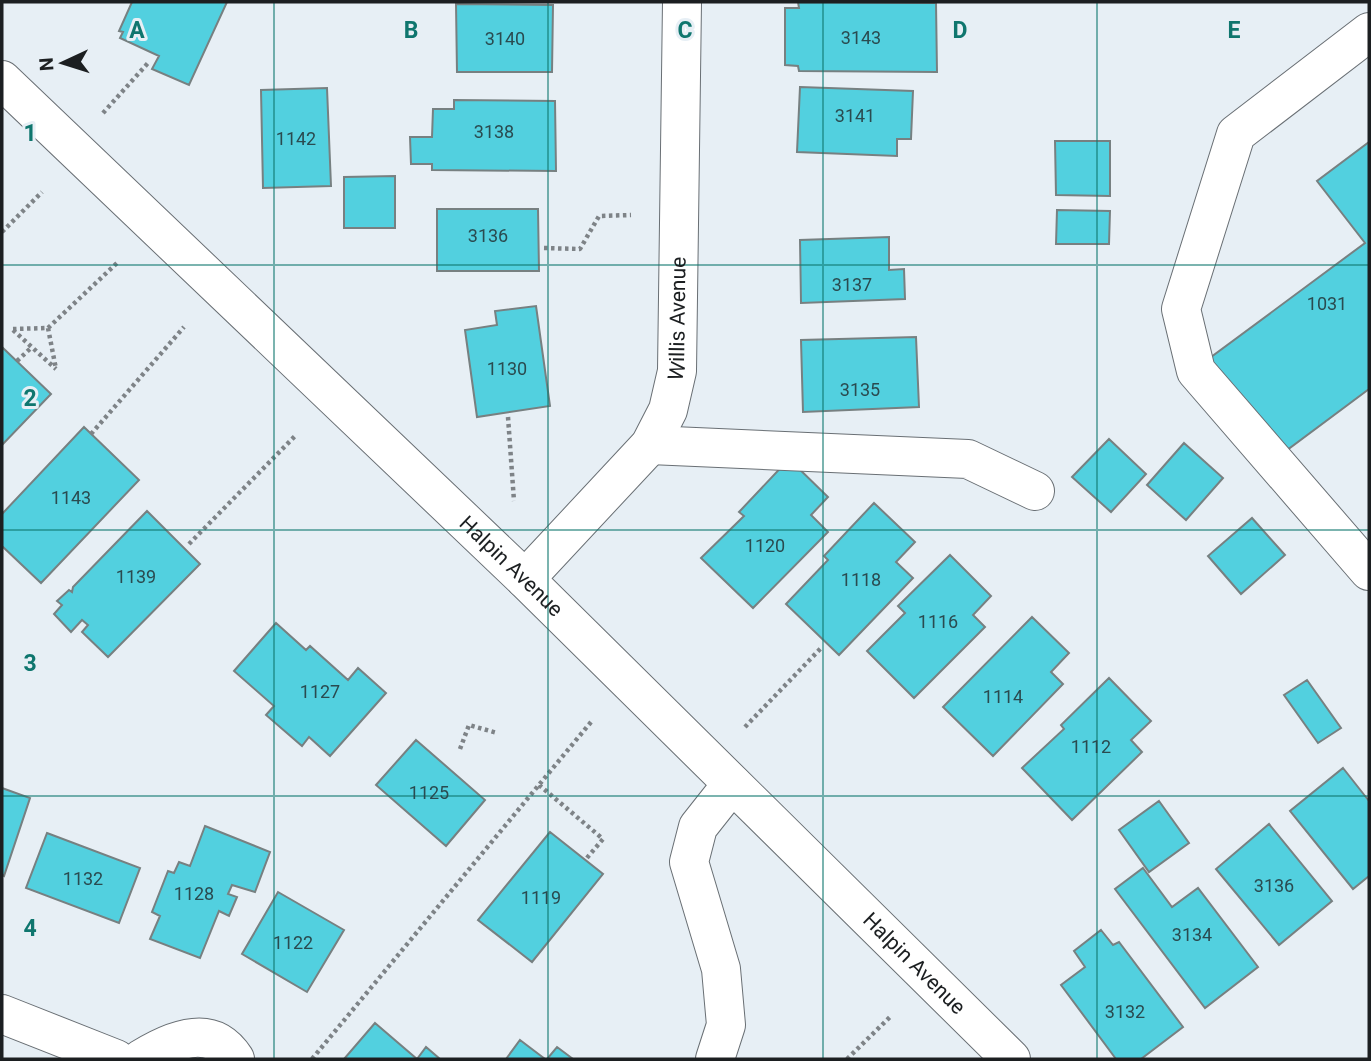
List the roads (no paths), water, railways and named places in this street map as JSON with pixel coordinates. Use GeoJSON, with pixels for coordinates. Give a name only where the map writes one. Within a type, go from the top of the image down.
{"type":"FeatureCollection","features":[{"type":"Feature","properties":{"kind":"street","name":"Willis Avenue"},"geometry":{"type":"LineString","coordinates":[[525,579],[650,446],[668,410],[677,371],[682,2]]}},
{"type":"Feature","properties":{"kind":"street"},"geometry":{"type":"LineString","coordinates":[[1369,33],[1236,134],[1181,309],[1196,371],[1369,572]]}},
{"type":"Feature","properties":{"kind":"street","name":"Halpin Avenue"},"geometry":{"type":"LineString","coordinates":[[2,80],[525,579],[1011,1059]]}},
{"type":"Feature","properties":{"kind":"street"},"geometry":{"type":"LineString","coordinates":[[650,446],[968,460],[1035,491]]}},
{"type":"Feature","properties":{"kind":"street"},"geometry":{"type":"LineString","coordinates":[[715,1059],[726,1025],[721,969],[689,862],[698,827],[732,784]]}},
{"type":"Feature","properties":{"kind":"street"},"geometry":{"type":"LineString","coordinates":[[2,1014],[116,1059]]}},
{"type":"Feature","properties":{"kind":"street"},"geometry":{"type":"LineString","coordinates":[[141,1059],[168,1043],[185,1037],[218,1043],[235,1059]]}}]}
